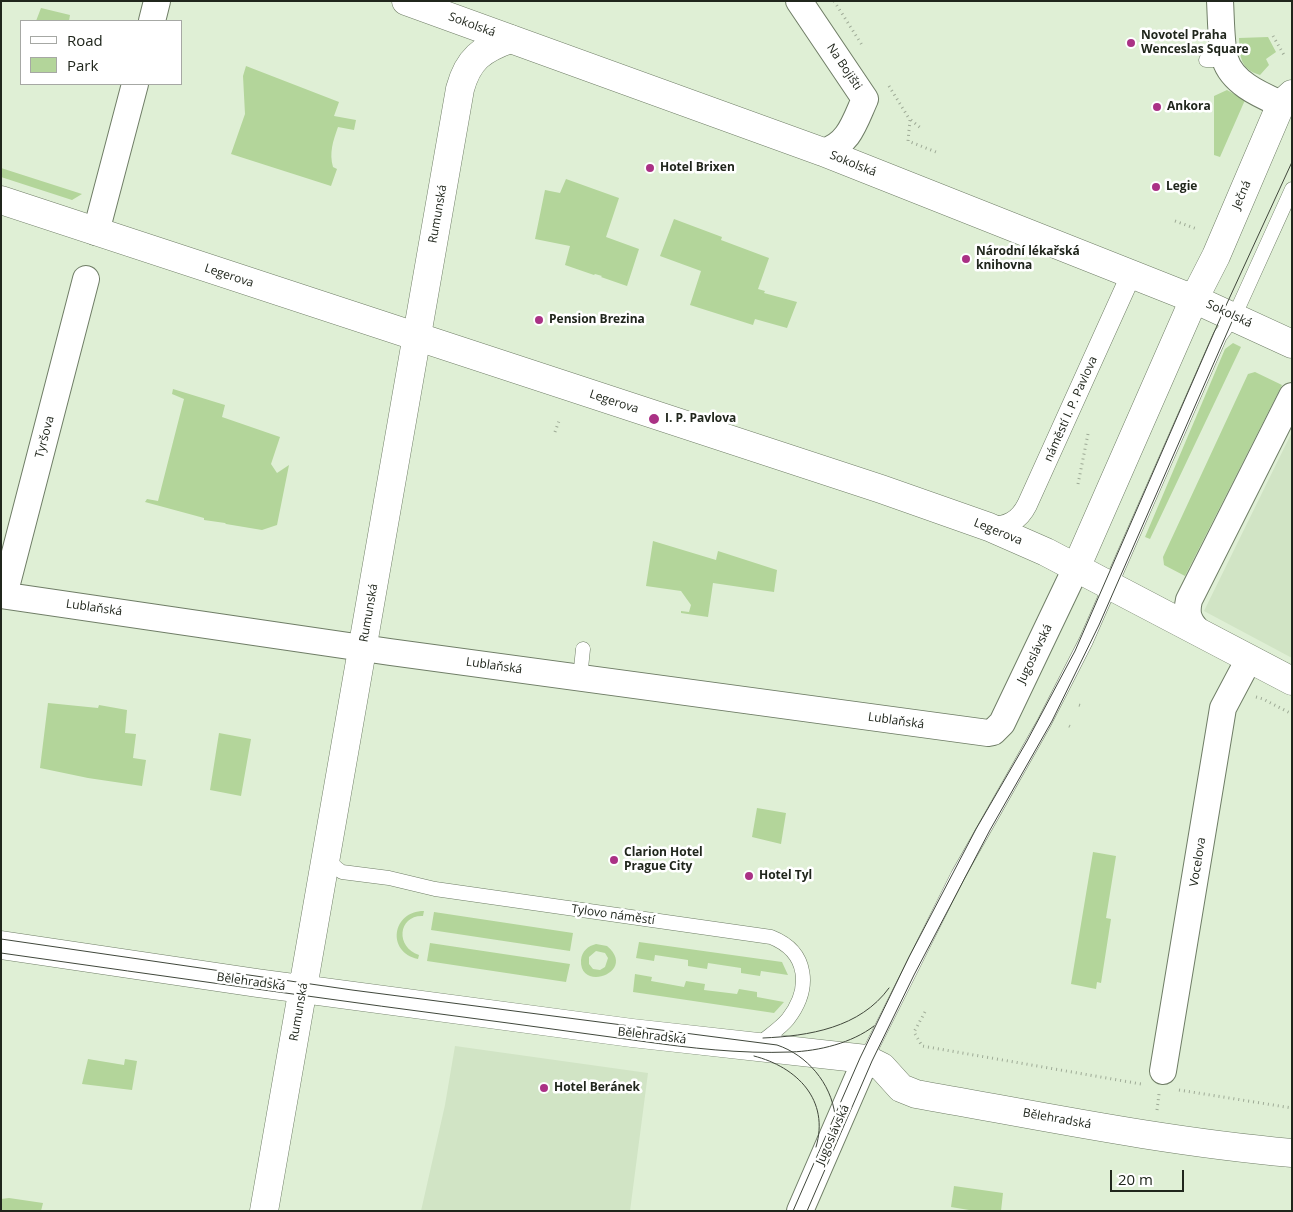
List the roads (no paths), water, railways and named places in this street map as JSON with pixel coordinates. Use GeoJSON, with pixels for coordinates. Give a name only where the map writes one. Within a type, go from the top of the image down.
{"type":"FeatureCollection","features":[{"type":"Feature","properties":{"kind":"main road","name":"Sokolská"},"geometry":{"type":"LineString","coordinates":[[406,1],[823,152],[1194,298],[1227,326],[1292,344]]}},
{"type":"Feature","properties":{"kind":"main road","name":"Rumunská"},"geometry":{"type":"LineString","coordinates":[[264,1211],[463,78],[471,62],[480,53],[491,46],[510,39]]}},
{"type":"Feature","properties":{"kind":"main road","name":"Ječná"},"geometry":{"type":"LineString","coordinates":[[1194,298],[1216,256],[1287,99]]}},
{"type":"Feature","properties":{"kind":"main road","name":"Legerova"},"geometry":{"type":"LineString","coordinates":[[1,200],[872,486],[989,527],[1046,552],[1292,681]]}},
{"type":"Feature","properties":{"kind":"main road"},"geometry":{"type":"LineString","coordinates":[[1076,568],[1194,298]]}},
{"type":"Feature","properties":{"kind":"main road","name":"Bělehradská"},"geometry":{"type":"LineString","coordinates":[[1,945],[303,990],[632,1034],[866,1059],[882,1067],[901,1088],[916,1094],[1154,1136],[1232,1148],[1292,1153]]}},
{"type":"Feature","properties":{"kind":"street"},"geometry":{"type":"LineString","coordinates":[[152,20],[157,1]]}},
{"type":"Feature","properties":{"kind":"street","name":"Na Bojišti"},"geometry":{"type":"LineString","coordinates":[[799,1],[865,99],[847,138],[833,150],[823,152]]}},
{"type":"Feature","properties":{"kind":"street"},"geometry":{"type":"LineString","coordinates":[[1220,1],[1216,60],[1255,92],[1287,99]]}},
{"type":"Feature","properties":{"kind":"street"},"geometry":{"type":"LineString","coordinates":[[96,232],[135,85]]}},
{"type":"Feature","properties":{"kind":"street","name":"náměstí I. P. Pavlova"},"geometry":{"type":"LineString","coordinates":[[989,527],[998,527],[1014,522],[1028,505],[1126,286],[1125,272],[1121,270]]}},
{"type":"Feature","properties":{"kind":"street","name":"Tyršova"},"geometry":{"type":"LineString","coordinates":[[3,595],[86,279]]}},
{"type":"Feature","properties":{"kind":"street"},"geometry":{"type":"LineString","coordinates":[[1196,630],[1189,622],[1187,615],[1189,600],[1292,396]]}},
{"type":"Feature","properties":{"kind":"street","name":"Jugoslávská"},"geometry":{"type":"LineString","coordinates":[[988,733],[993,732],[1002,724],[1076,568]]}},
{"type":"Feature","properties":{"kind":"street","name":"Lublaňská"},"geometry":{"type":"LineString","coordinates":[[3,595],[362,648],[988,733]]}},
{"type":"Feature","properties":{"kind":"street","name":"Vocelova"},"geometry":{"type":"LineString","coordinates":[[1162,1082],[1223,708],[1249,659]]}},
{"type":"Feature","properties":{"kind":"street","name":"Jugoslávská"},"geometry":{"type":"LineString","coordinates":[[800,1211],[866,1059]]}},
{"type":"Feature","properties":{"kind":"lane"},"geometry":{"type":"LineString","coordinates":[[866,1059],[958,875],[1058,698],[1227,326],[1292,189]]}},
{"type":"Feature","properties":{"kind":"lane"},"geometry":{"type":"LineString","coordinates":[[580,678],[583,649]]}},
{"type":"Feature","properties":{"kind":"lane","name":"Tylovo náměstí"},"geometry":{"type":"LineString","coordinates":[[327,850],[331,862],[342,872],[389,878],[435,889],[761,936],[781,942],[795,953],[800,963],[803,971],[802,989],[796,1005],[788,1018],[755,1047]]}},
{"type":"Feature","properties":{"kind":"tram line"},"geometry":{"type":"LineString","coordinates":[[793,1211],[860,1058],[909,957],[976,829],[1027,741],[1075,651],[1223,312],[1292,162]]}},
{"type":"Feature","properties":{"kind":"tram line"},"geometry":{"type":"LineString","coordinates":[[807,1211],[872,1061],[914,975],[990,830],[1052,721],[1099,625],[1234,317]]}},
{"type":"Feature","properties":{"kind":"tram line"},"geometry":{"type":"LineString","coordinates":[[1,939],[352,990],[777,1045],[798,1056],[816,1072],[823,1081],[833,1103],[835,1115]]}},
{"type":"Feature","properties":{"kind":"tram line"},"geometry":{"type":"LineString","coordinates":[[1,953],[659,1044],[715,1050],[753,1052],[813,1050],[835,1045],[856,1037],[874,1026]]}},
{"type":"Feature","properties":{"kind":"tram line"},"geometry":{"type":"LineString","coordinates":[[763,1038],[815,1032],[849,1021],[877,1002],[889,988]]}},
{"type":"Feature","properties":{"kind":"tram line"},"geometry":{"type":"LineString","coordinates":[[754,1056],[784,1068],[806,1088],[814,1100],[818,1114],[819,1130],[816,1147]]}},
{"type":"Feature","properties":{"kind":"place","name":"Novotel Praha Wenceslas Square"},"geometry":{"type":"Point","coordinates":[1131,43]}},
{"type":"Feature","properties":{"kind":"place","name":"Ankora"},"geometry":{"type":"Point","coordinates":[1157,107]}},
{"type":"Feature","properties":{"kind":"place","name":"Hotel Brixen"},"geometry":{"type":"Point","coordinates":[650,168]}},
{"type":"Feature","properties":{"kind":"place","name":"Legie"},"geometry":{"type":"Point","coordinates":[1156,187]}},
{"type":"Feature","properties":{"kind":"place","name":"Národní lékařská knihovna"},"geometry":{"type":"Point","coordinates":[966,259]}},
{"type":"Feature","properties":{"kind":"place","name":"Pension Brezina"},"geometry":{"type":"Point","coordinates":[539,320]}},
{"type":"Feature","properties":{"kind":"place","name":"I. P. Pavlova"},"geometry":{"type":"Point","coordinates":[654,419]}},
{"type":"Feature","properties":{"kind":"place","name":"Clarion Hotel Prague City"},"geometry":{"type":"Point","coordinates":[614,860]}},
{"type":"Feature","properties":{"kind":"place","name":"Hotel Tyl"},"geometry":{"type":"Point","coordinates":[749,876]}},
{"type":"Feature","properties":{"kind":"place","name":"Hotel Beránek"},"geometry":{"type":"Point","coordinates":[544,1088]}}]}
